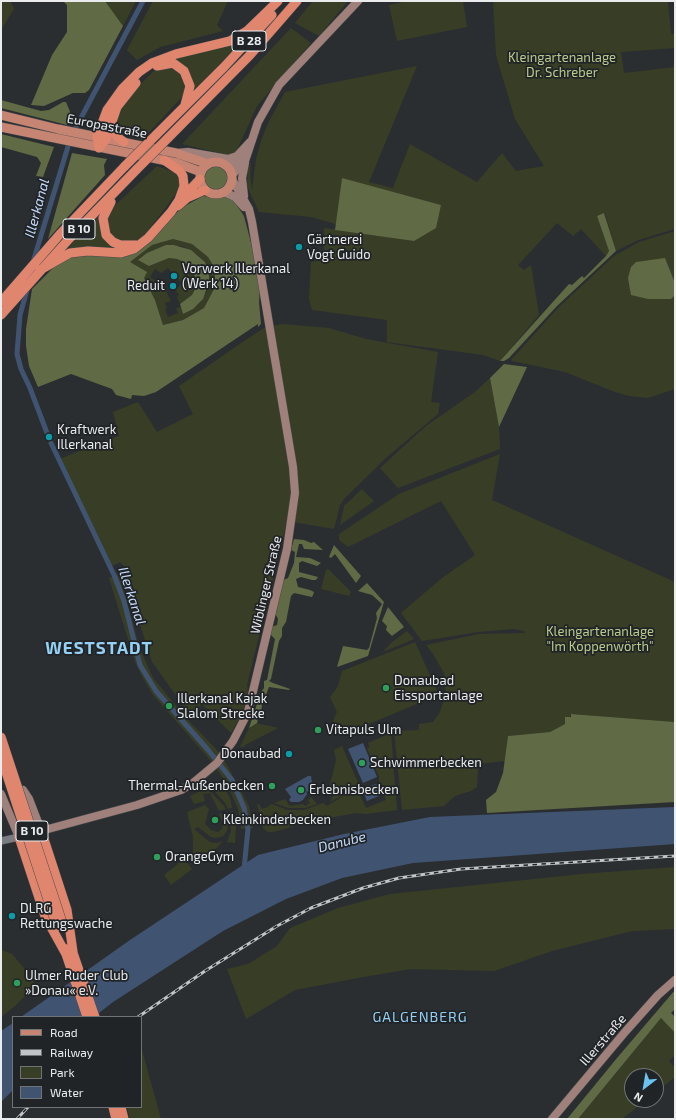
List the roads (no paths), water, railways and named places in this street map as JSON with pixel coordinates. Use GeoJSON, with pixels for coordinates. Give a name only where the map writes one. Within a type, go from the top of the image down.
{"type":"FeatureCollection","features":[{"type":"Feature","properties":{"kind":"highway","name":"B 28"},"geometry":{"type":"LineString","coordinates":[[187,112],[250,55],[297,1]]}},
{"type":"Feature","properties":{"kind":"highway","name":"B 28"},"geometry":{"type":"LineString","coordinates":[[187,112],[275,7]]}},
{"type":"Feature","properties":{"kind":"highway"},"geometry":{"type":"LineString","coordinates":[[99,148],[107,110],[122,89],[139,72],[157,61],[190,50],[222,44],[239,37],[275,7]]}},
{"type":"Feature","properties":{"kind":"highway"},"geometry":{"type":"LineString","coordinates":[[102,138],[122,100],[135,83],[148,71],[166,63],[179,66],[184,71],[188,79],[189,93],[187,112]]}},
{"type":"Feature","properties":{"kind":"highway","name":"B 10"},"geometry":{"type":"LineString","coordinates":[[3,309],[12,289],[48,248],[156,135],[187,112]]}},
{"type":"Feature","properties":{"kind":"highway","name":"B 10"},"geometry":{"type":"LineString","coordinates":[[3,309],[168,138],[187,112]]}},
{"type":"Feature","properties":{"kind":"highway"},"geometry":{"type":"LineString","coordinates":[[111,123],[117,137],[124,142]]}},
{"type":"Feature","properties":{"kind":"highway"},"geometry":{"type":"LineString","coordinates":[[164,160],[176,167],[183,176],[184,186],[179,200]]}},
{"type":"Feature","properties":{"kind":"highway"},"geometry":{"type":"LineString","coordinates":[[171,212],[200,175]]}},
{"type":"Feature","properties":{"kind":"highway"},"geometry":{"type":"LineString","coordinates":[[119,189],[104,214],[104,231],[110,240],[120,245],[128,246],[140,244]]}},
{"type":"Feature","properties":{"kind":"highway","name":"B 10"},"geometry":{"type":"LineString","coordinates":[[40,270],[70,253],[88,251],[121,253],[134,249],[148,238],[171,212],[187,198],[205,190]]}},
{"type":"Feature","properties":{"kind":"highway","name":"B 10"},"geometry":{"type":"LineString","coordinates":[[1,737],[60,926]]}},
{"type":"Feature","properties":{"kind":"highway","name":"B 10"},"geometry":{"type":"LineString","coordinates":[[1,757],[60,926],[94,1016]]}},
{"type":"Feature","properties":{"kind":"highway"},"geometry":{"type":"LineString","coordinates":[[39,831],[67,910],[70,953]]}},
{"type":"Feature","properties":{"kind":"highway"},"geometry":{"type":"LineString","coordinates":[[21,836],[45,916],[70,953]]}},
{"type":"Feature","properties":{"kind":"highway","name":"B 10"},"geometry":{"type":"LineString","coordinates":[[70,953],[87,1016]]}},
{"type":"Feature","properties":{"kind":"highway"},"geometry":{"type":"LineString","coordinates":[[113,1108],[116,1119]]}},
{"type":"Feature","properties":{"kind":"highway"},"geometry":{"type":"LineString","coordinates":[[121,1108],[124,1119]]}},
{"type":"Feature","properties":{"kind":"main road"},"geometry":{"type":"LineString","coordinates":[[249,151],[236,163],[226,165],[217,162],[208,164],[200,175],[205,190],[212,194],[224,192],[231,186],[232,178],[245,160],[249,151],[263,110],[284,79],[358,1]]}},
{"type":"Feature","properties":{"kind":"main road","name":"Europastraße"},"geometry":{"type":"LineString","coordinates":[[1,116],[58,130],[176,153],[208,164]]}},
{"type":"Feature","properties":{"kind":"main road","name":"Europastraße"},"geometry":{"type":"LineString","coordinates":[[1,127],[164,160],[200,175]]}},
{"type":"Feature","properties":{"kind":"main road"},"geometry":{"type":"LineString","coordinates":[[176,153],[188,152],[232,158],[237,156],[252,140]]}},
{"type":"Feature","properties":{"kind":"main road"},"geometry":{"type":"LineString","coordinates":[[245,160],[242,183],[246,203]]}},
{"type":"Feature","properties":{"kind":"main road"},"geometry":{"type":"LineString","coordinates":[[226,165],[232,178]]}},
{"type":"Feature","properties":{"kind":"main road","name":"Wiblinger Straße"},"geometry":{"type":"LineString","coordinates":[[39,831],[166,797],[193,783],[212,768],[223,755],[239,731],[250,704],[287,550],[295,498],[293,467],[250,215],[246,203],[232,178]]}},
{"type":"Feature","properties":{"kind":"main road","name":"Wiblinger Straße"},"geometry":{"type":"LineString","coordinates":[[224,192],[232,195],[239,201],[250,215]]}},
{"type":"Feature","properties":{"kind":"main road"},"geometry":{"type":"LineString","coordinates":[[23,790],[29,799],[39,831]]}},
{"type":"Feature","properties":{"kind":"main road"},"geometry":{"type":"LineString","coordinates":[[1,794],[21,836]]}},
{"type":"Feature","properties":{"kind":"main road","name":"Illerstraße"},"geometry":{"type":"LineString","coordinates":[[552,1119],[625,1032],[658,995],[675,980]]}},
{"type":"Feature","properties":{"kind":"street"},"geometry":{"type":"LineString","coordinates":[[1,841],[21,836]]}},
{"type":"Feature","properties":{"kind":"water","name":"Schwimmerbecken"},"geometry":{"type":"Polygon","coordinates":[[[363,743],[377,777],[363,783],[348,749],[363,743]]]}},
{"type":"Feature","properties":{"kind":"water","name":"Erlebnisbecken"},"geometry":{"type":"Polygon","coordinates":[[[308,776],[311,776],[312,782],[316,784],[316,791],[311,793],[306,791],[307,794],[303,800],[299,802],[291,802],[289,800],[291,797],[285,789],[308,776]]]}},
{"type":"Feature","properties":{"kind":"water"},"geometry":{"type":"Polygon","coordinates":[[[376,784],[381,795],[367,801],[362,789],[376,784]]]}},
{"type":"Feature","properties":{"kind":"water","name":"Danube"},"geometry":{"type":"Polygon","coordinates":[[[675,807],[675,844],[413,863],[342,878],[286,899],[223,931],[113,1002],[95,1016],[22,1016],[130,940],[258,855],[344,834],[430,817],[675,807]]]}},
{"type":"Feature","properties":{"kind":"water"},"geometry":{"type":"Polygon","coordinates":[[[12,1024],[12,1091],[1,1102],[1,1031],[12,1024]]]}},
{"type":"Feature","properties":{"kind":"waterway","name":"Illerkanal"},"geometry":{"type":"LineString","coordinates":[[73,133],[143,1]]}},
{"type":"Feature","properties":{"kind":"waterway","name":"Illerkanal"},"geometry":{"type":"LineString","coordinates":[[33,262],[70,140]]}},
{"type":"Feature","properties":{"kind":"waterway","name":"Illerkanal"},"geometry":{"type":"LineString","coordinates":[[27,290],[20,315],[17,354],[21,369],[47,433]]}},
{"type":"Feature","properties":{"kind":"waterway","name":"Illerkanal"},"geometry":{"type":"LineString","coordinates":[[51,443],[114,575],[124,601],[140,665],[156,691],[209,751],[232,780],[244,808],[248,829],[244,869]]}},
{"type":"Feature","properties":{"kind":"railway"},"geometry":{"type":"LineString","coordinates":[[139,1016],[205,971],[277,926],[311,908],[363,888],[399,878],[461,869],[675,856]]}},
{"type":"Feature","properties":{"kind":"railway"},"geometry":{"type":"LineString","coordinates":[[17,1119],[27,1108]]}},
{"type":"Feature","properties":{"kind":"place","name":"Gärtnerei Vogt Guido"},"geometry":{"type":"Point","coordinates":[299,247]}},
{"type":"Feature","properties":{"kind":"place","name":"Vorwerk Illerkanal (Werk 14)"},"geometry":{"type":"Point","coordinates":[174,276]}},
{"type":"Feature","properties":{"kind":"place","name":"Reduit"},"geometry":{"type":"Point","coordinates":[173,286]}},
{"type":"Feature","properties":{"kind":"place","name":"Kraftwerk Illerkanal"},"geometry":{"type":"Point","coordinates":[49,437]}},
{"type":"Feature","properties":{"kind":"place","name":"Donaubad Eissportanlage"},"geometry":{"type":"Point","coordinates":[386,688]}},
{"type":"Feature","properties":{"kind":"place","name":"Illerkanal Kajak Slalom Strecke"},"geometry":{"type":"Point","coordinates":[169,706]}},
{"type":"Feature","properties":{"kind":"place","name":"Vitapuls Ulm"},"geometry":{"type":"Point","coordinates":[318,730]}},
{"type":"Feature","properties":{"kind":"place","name":"Donaubad"},"geometry":{"type":"Point","coordinates":[289,754]}},
{"type":"Feature","properties":{"kind":"place","name":"Schwimmerbecken"},"geometry":{"type":"Point","coordinates":[362,763]}},
{"type":"Feature","properties":{"kind":"place","name":"Thermal-Außenbecken"},"geometry":{"type":"Point","coordinates":[272,786]}},
{"type":"Feature","properties":{"kind":"place","name":"Erlebnisbecken"},"geometry":{"type":"Point","coordinates":[301,790]}},
{"type":"Feature","properties":{"kind":"place","name":"Kleinkinderbecken"},"geometry":{"type":"Point","coordinates":[215,820]}},
{"type":"Feature","properties":{"kind":"place","name":"OrangeGym"},"geometry":{"type":"Point","coordinates":[157,857]}},
{"type":"Feature","properties":{"kind":"place","name":"DLRG Rettungswache"},"geometry":{"type":"Point","coordinates":[12,916]}},
{"type":"Feature","properties":{"kind":"place","name":"Ulmer Ruder Club »Donau« e.V."},"geometry":{"type":"Point","coordinates":[17,983]}},
{"type":"Feature","properties":{"kind":"district","name":"WESTSTADT"},"geometry":{"type":"Point","coordinates":[99,648]}},
{"type":"Feature","properties":{"kind":"district","name":"GALGENBERG"},"geometry":{"type":"Point","coordinates":[420,1017]}},
{"type":"Feature","properties":{"kind":"park label","name":"Kleingartenanlage Dr. Schreber"},"geometry":{"type":"Point","coordinates":[562,66]}},
{"type":"Feature","properties":{"kind":"park label","name":"Kleingartenanlage \"Im Koppenwörth\""},"geometry":{"type":"Point","coordinates":[600,640]}}]}
